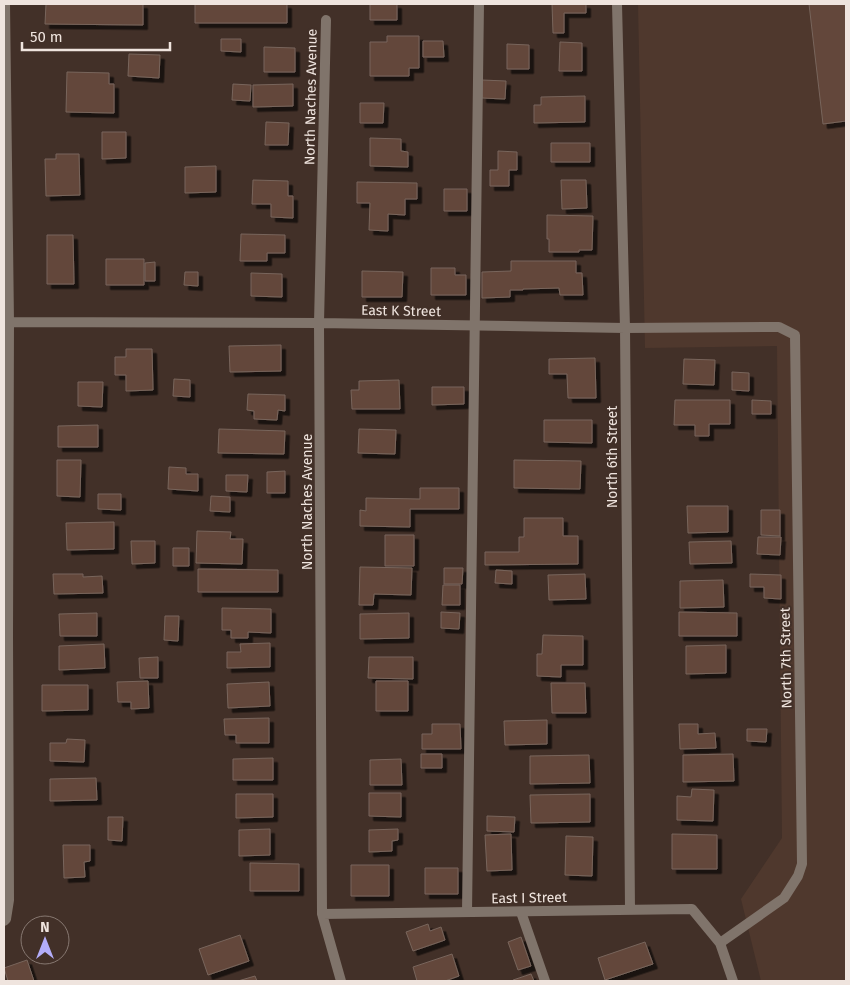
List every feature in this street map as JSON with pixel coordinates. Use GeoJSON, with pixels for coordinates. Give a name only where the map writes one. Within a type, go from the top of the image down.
{"type":"FeatureCollection","features":[{"type":"Feature","properties":{"kind":"street"},"geometry":{"type":"LineString","coordinates":[[4,921],[9,900],[6,796],[5,4]]}},
{"type":"Feature","properties":{"kind":"street"},"geometry":{"type":"LineString","coordinates":[[467,912],[480,4]]}},
{"type":"Feature","properties":{"kind":"street","name":"North 6th Street"},"geometry":{"type":"LineString","coordinates":[[617,4],[625,328],[630,910]]}},
{"type":"Feature","properties":{"kind":"street","name":"North Naches Avenue"},"geometry":{"type":"LineString","coordinates":[[326,20],[320,323],[322,914],[341,981]]}},
{"type":"Feature","properties":{"kind":"street","name":"East K Street"},"geometry":{"type":"LineString","coordinates":[[6,322],[320,323],[625,328],[779,327],[795,335]]}},
{"type":"Feature","properties":{"kind":"street","name":"North 7th Street"},"geometry":{"type":"LineString","coordinates":[[720,943],[784,898],[798,876],[802,864],[795,335]]}},
{"type":"Feature","properties":{"kind":"street","name":"East I Street"},"geometry":{"type":"LineString","coordinates":[[322,914],[692,908],[720,943]]}},
{"type":"Feature","properties":{"kind":"street"},"geometry":{"type":"LineString","coordinates":[[521,912],[545,981]]}},
{"type":"Feature","properties":{"kind":"street"},"geometry":{"type":"LineString","coordinates":[[720,943],[733,981]]}},
{"type":"Feature","properties":{"kind":"shaded area"},"geometry":{"type":"Polygon","coordinates":[[[638,4],[846,4],[846,981],[761,981],[741,899],[782,838],[777,346],[645,348],[638,4]]]}},
{"type":"Feature","properties":{"kind":"building"},"geometry":{"type":"Polygon","coordinates":[[[46,4],[143,4],[143,25],[45,24],[46,4]]]}},
{"type":"Feature","properties":{"kind":"building"},"geometry":{"type":"Polygon","coordinates":[[[195,4],[287,4],[287,23],[195,23],[195,4]]]}},
{"type":"Feature","properties":{"kind":"building"},"geometry":{"type":"Polygon","coordinates":[[[370,4],[397,4],[397,20],[370,20],[370,4]]]}},
{"type":"Feature","properties":{"kind":"building"},"geometry":{"type":"Polygon","coordinates":[[[552,4],[586,4],[586,13],[564,13],[564,33],[553,33],[552,4]]]}},
{"type":"Feature","properties":{"kind":"building"},"geometry":{"type":"Polygon","coordinates":[[[809,4],[846,4],[846,121],[823,124],[809,4]]]}},
{"type":"Feature","properties":{"kind":"building"},"geometry":{"type":"Polygon","coordinates":[[[387,36],[419,36],[419,68],[409,68],[409,76],[370,76],[370,42],[387,42],[387,36]]]}},
{"type":"Feature","properties":{"kind":"building"},"geometry":{"type":"Polygon","coordinates":[[[221,39],[241,39],[241,52],[221,51],[221,39]]]}},
{"type":"Feature","properties":{"kind":"building"},"geometry":{"type":"Polygon","coordinates":[[[423,41],[443,41],[444,57],[423,57],[423,41]]]}},
{"type":"Feature","properties":{"kind":"building"},"geometry":{"type":"Polygon","coordinates":[[[560,42],[582,43],[582,71],[559,71],[560,42]]]}},
{"type":"Feature","properties":{"kind":"building"},"geometry":{"type":"Polygon","coordinates":[[[507,44],[529,45],[529,69],[507,69],[507,44]]]}},
{"type":"Feature","properties":{"kind":"building"},"geometry":{"type":"Polygon","coordinates":[[[264,47],[295,48],[295,72],[264,72],[264,47]]]}},
{"type":"Feature","properties":{"kind":"building"},"geometry":{"type":"Polygon","coordinates":[[[129,54],[160,55],[159,78],[128,76],[129,54]]]}},
{"type":"Feature","properties":{"kind":"building"},"geometry":{"type":"Polygon","coordinates":[[[67,72],[109,73],[109,84],[114,84],[114,113],[66,112],[67,72]]]}},
{"type":"Feature","properties":{"kind":"building"},"geometry":{"type":"Polygon","coordinates":[[[482,80],[506,81],[505,99],[482,98],[482,80]]]}},
{"type":"Feature","properties":{"kind":"building"},"geometry":{"type":"Polygon","coordinates":[[[233,84],[251,85],[250,101],[232,100],[233,84]]]}},
{"type":"Feature","properties":{"kind":"building"},"geometry":{"type":"Polygon","coordinates":[[[293,84],[293,106],[253,107],[253,85],[293,84]]]}},
{"type":"Feature","properties":{"kind":"building"},"geometry":{"type":"Polygon","coordinates":[[[585,96],[585,122],[534,123],[534,105],[541,105],[541,97],[585,96]]]}},
{"type":"Feature","properties":{"kind":"building"},"geometry":{"type":"Polygon","coordinates":[[[360,103],[384,103],[383,123],[360,123],[360,103]]]}},
{"type":"Feature","properties":{"kind":"building"},"geometry":{"type":"Polygon","coordinates":[[[266,122],[289,123],[288,145],[265,145],[266,122]]]}},
{"type":"Feature","properties":{"kind":"building"},"geometry":{"type":"Polygon","coordinates":[[[102,132],[126,132],[126,158],[102,159],[102,132]]]}},
{"type":"Feature","properties":{"kind":"building"},"geometry":{"type":"Polygon","coordinates":[[[370,138],[401,139],[401,151],[408,152],[408,167],[370,166],[370,138]]]}},
{"type":"Feature","properties":{"kind":"building"},"geometry":{"type":"Polygon","coordinates":[[[551,143],[590,143],[590,162],[551,162],[551,143]]]}},
{"type":"Feature","properties":{"kind":"building"},"geometry":{"type":"Polygon","coordinates":[[[498,151],[517,152],[517,170],[509,170],[509,186],[490,186],[490,170],[498,170],[498,151]]]}},
{"type":"Feature","properties":{"kind":"building"},"geometry":{"type":"Polygon","coordinates":[[[56,154],[79,154],[80,195],[46,196],[45,159],[56,159],[56,154]]]}},
{"type":"Feature","properties":{"kind":"building"},"geometry":{"type":"Polygon","coordinates":[[[216,166],[216,192],[185,193],[185,167],[216,166]]]}},
{"type":"Feature","properties":{"kind":"building"},"geometry":{"type":"Polygon","coordinates":[[[253,180],[288,181],[288,196],[293,196],[293,218],[271,217],[271,204],[252,204],[253,180]]]}},
{"type":"Feature","properties":{"kind":"building"},"geometry":{"type":"Polygon","coordinates":[[[561,180],[586,180],[587,208],[562,209],[561,180]]]}},
{"type":"Feature","properties":{"kind":"building"},"geometry":{"type":"Polygon","coordinates":[[[357,182],[417,183],[417,199],[405,199],[405,215],[388,214],[388,231],[369,230],[370,203],[357,203],[357,182]]]}},
{"type":"Feature","properties":{"kind":"building"},"geometry":{"type":"Polygon","coordinates":[[[444,189],[467,189],[467,211],[444,211],[444,189]]]}},
{"type":"Feature","properties":{"kind":"building"},"geometry":{"type":"Polygon","coordinates":[[[547,215],[593,216],[592,250],[549,252],[547,215]]]}},
{"type":"Feature","properties":{"kind":"building"},"geometry":{"type":"Polygon","coordinates":[[[241,234],[285,235],[285,253],[267,253],[267,261],[240,261],[241,234]]]}},
{"type":"Feature","properties":{"kind":"building"},"geometry":{"type":"Polygon","coordinates":[[[47,235],[73,235],[74,284],[47,284],[47,235]]]}},
{"type":"Feature","properties":{"kind":"building"},"geometry":{"type":"Polygon","coordinates":[[[106,259],[144,259],[144,285],[106,285],[106,259]]]}},
{"type":"Feature","properties":{"kind":"building"},"geometry":{"type":"Polygon","coordinates":[[[511,261],[576,261],[576,273],[582,273],[583,295],[560,295],[559,288],[523,289],[510,290],[510,297],[482,298],[482,272],[511,271],[511,261]]]}},
{"type":"Feature","properties":{"kind":"building"},"geometry":{"type":"Polygon","coordinates":[[[155,262],[155,281],[145,281],[145,263],[155,262]]]}},
{"type":"Feature","properties":{"kind":"building"},"geometry":{"type":"Polygon","coordinates":[[[431,268],[455,268],[455,275],[466,275],[466,295],[431,295],[431,268]]]}},
{"type":"Feature","properties":{"kind":"building"},"geometry":{"type":"Polygon","coordinates":[[[362,271],[403,272],[402,297],[362,297],[362,271]]]}},
{"type":"Feature","properties":{"kind":"building"},"geometry":{"type":"Polygon","coordinates":[[[185,272],[198,272],[198,286],[184,285],[185,272]]]}},
{"type":"Feature","properties":{"kind":"building"},"geometry":{"type":"Polygon","coordinates":[[[251,273],[282,274],[282,297],[251,296],[251,273]]]}},
{"type":"Feature","properties":{"kind":"building"},"geometry":{"type":"Polygon","coordinates":[[[281,345],[281,371],[230,372],[229,346],[281,345]]]}},
{"type":"Feature","properties":{"kind":"building"},"geometry":{"type":"Polygon","coordinates":[[[126,349],[152,349],[153,390],[126,391],[126,375],[115,375],[115,357],[126,357],[126,349]]]}},
{"type":"Feature","properties":{"kind":"building"},"geometry":{"type":"Polygon","coordinates":[[[595,358],[596,398],[568,398],[567,374],[549,374],[549,359],[595,358]]]}},
{"type":"Feature","properties":{"kind":"building"},"geometry":{"type":"Polygon","coordinates":[[[684,359],[715,360],[714,385],[683,384],[684,359]]]}},
{"type":"Feature","properties":{"kind":"building"},"geometry":{"type":"Polygon","coordinates":[[[732,372],[749,373],[749,391],[732,390],[732,372]]]}},
{"type":"Feature","properties":{"kind":"building"},"geometry":{"type":"Polygon","coordinates":[[[174,379],[190,380],[190,397],[173,396],[174,379]]]}},
{"type":"Feature","properties":{"kind":"building"},"geometry":{"type":"Polygon","coordinates":[[[399,380],[400,409],[352,409],[351,390],[359,390],[359,381],[399,380]]]}},
{"type":"Feature","properties":{"kind":"building"},"geometry":{"type":"Polygon","coordinates":[[[78,382],[103,382],[102,407],[78,406],[78,382]]]}},
{"type":"Feature","properties":{"kind":"building"},"geometry":{"type":"Polygon","coordinates":[[[432,387],[464,387],[464,404],[432,405],[432,387]]]}},
{"type":"Feature","properties":{"kind":"building"},"geometry":{"type":"Polygon","coordinates":[[[248,394],[285,395],[285,411],[278,410],[277,420],[254,419],[254,411],[247,410],[248,394]]]}},
{"type":"Feature","properties":{"kind":"building"},"geometry":{"type":"Polygon","coordinates":[[[675,400],[730,400],[730,424],[709,424],[709,436],[695,436],[695,425],[674,425],[675,400]]]}},
{"type":"Feature","properties":{"kind":"building"},"geometry":{"type":"Polygon","coordinates":[[[752,400],[771,401],[771,414],[752,414],[752,400]]]}},
{"type":"Feature","properties":{"kind":"building"},"geometry":{"type":"Polygon","coordinates":[[[544,420],[592,420],[592,443],[544,442],[544,420]]]}},
{"type":"Feature","properties":{"kind":"building"},"geometry":{"type":"Polygon","coordinates":[[[98,425],[98,447],[58,447],[58,426],[98,425]]]}},
{"type":"Feature","properties":{"kind":"building"},"geometry":{"type":"Polygon","coordinates":[[[219,429],[285,431],[284,454],[218,453],[219,429]]]}},
{"type":"Feature","properties":{"kind":"building"},"geometry":{"type":"Polygon","coordinates":[[[359,429],[396,430],[395,454],[358,453],[359,429]]]}},
{"type":"Feature","properties":{"kind":"building"},"geometry":{"type":"Polygon","coordinates":[[[57,460],[81,460],[80,497],[57,496],[57,460]]]}},
{"type":"Feature","properties":{"kind":"building"},"geometry":{"type":"Polygon","coordinates":[[[514,460],[581,461],[580,489],[514,488],[514,460]]]}},
{"type":"Feature","properties":{"kind":"building"},"geometry":{"type":"Polygon","coordinates":[[[169,467],[186,468],[186,474],[198,474],[198,491],[168,489],[169,467]]]}},
{"type":"Feature","properties":{"kind":"building"},"geometry":{"type":"Polygon","coordinates":[[[285,471],[285,493],[267,493],[267,472],[285,471]]]}},
{"type":"Feature","properties":{"kind":"building"},"geometry":{"type":"Polygon","coordinates":[[[226,475],[248,475],[247,492],[226,491],[226,475]]]}},
{"type":"Feature","properties":{"kind":"building"},"geometry":{"type":"Polygon","coordinates":[[[420,488],[459,488],[459,509],[410,509],[410,527],[360,526],[360,510],[366,511],[366,498],[420,499],[420,488]]]}},
{"type":"Feature","properties":{"kind":"building"},"geometry":{"type":"Polygon","coordinates":[[[98,494],[121,494],[121,510],[98,509],[98,494]]]}},
{"type":"Feature","properties":{"kind":"building"},"geometry":{"type":"Polygon","coordinates":[[[211,496],[230,497],[230,512],[210,511],[211,496]]]}},
{"type":"Feature","properties":{"kind":"building"},"geometry":{"type":"Polygon","coordinates":[[[687,506],[728,506],[728,532],[688,533],[687,506]]]}},
{"type":"Feature","properties":{"kind":"building"},"geometry":{"type":"Polygon","coordinates":[[[761,510],[780,510],[780,536],[761,535],[761,510]]]}},
{"type":"Feature","properties":{"kind":"building"},"geometry":{"type":"Polygon","coordinates":[[[524,518],[563,518],[563,536],[578,536],[578,564],[485,565],[485,552],[519,552],[519,537],[524,537],[524,518]]]}},
{"type":"Feature","properties":{"kind":"building"},"geometry":{"type":"Polygon","coordinates":[[[114,522],[114,549],[67,550],[66,523],[114,522]]]}},
{"type":"Feature","properties":{"kind":"building"},"geometry":{"type":"Polygon","coordinates":[[[197,531],[231,532],[230,539],[243,539],[242,564],[196,563],[197,531]]]}},
{"type":"Feature","properties":{"kind":"building"},"geometry":{"type":"Polygon","coordinates":[[[385,535],[414,535],[414,566],[385,566],[385,535]]]}},
{"type":"Feature","properties":{"kind":"building"},"geometry":{"type":"Polygon","coordinates":[[[758,537],[781,537],[780,555],[757,554],[758,537]]]}},
{"type":"Feature","properties":{"kind":"building"},"geometry":{"type":"Polygon","coordinates":[[[131,541],[155,541],[155,563],[132,564],[131,541]]]}},
{"type":"Feature","properties":{"kind":"building"},"geometry":{"type":"Polygon","coordinates":[[[731,541],[732,563],[690,564],[689,542],[731,541]]]}},
{"type":"Feature","properties":{"kind":"building"},"geometry":{"type":"Polygon","coordinates":[[[173,548],[189,548],[189,566],[173,566],[173,548]]]}},
{"type":"Feature","properties":{"kind":"building"},"geometry":{"type":"Polygon","coordinates":[[[360,567],[412,568],[411,595],[374,594],[373,605],[359,605],[360,567]]]}},
{"type":"Feature","properties":{"kind":"building"},"geometry":{"type":"Polygon","coordinates":[[[444,568],[463,568],[462,584],[444,584],[444,568]]]}},
{"type":"Feature","properties":{"kind":"building"},"geometry":{"type":"Polygon","coordinates":[[[198,569],[278,570],[278,592],[198,592],[198,569]]]}},
{"type":"Feature","properties":{"kind":"building"},"geometry":{"type":"Polygon","coordinates":[[[496,570],[512,571],[512,584],[495,583],[496,570]]]}},
{"type":"Feature","properties":{"kind":"building"},"geometry":{"type":"Polygon","coordinates":[[[53,574],[83,574],[83,577],[102,576],[103,593],[54,594],[53,574]]]}},
{"type":"Feature","properties":{"kind":"building"},"geometry":{"type":"Polygon","coordinates":[[[585,574],[586,599],[549,600],[548,575],[585,574]]]}},
{"type":"Feature","properties":{"kind":"building"},"geometry":{"type":"Polygon","coordinates":[[[750,574],[781,575],[781,599],[764,598],[764,587],[750,587],[750,574]]]}},
{"type":"Feature","properties":{"kind":"building"},"geometry":{"type":"Polygon","coordinates":[[[723,580],[724,607],[680,608],[680,581],[723,580]]]}},
{"type":"Feature","properties":{"kind":"building"},"geometry":{"type":"Polygon","coordinates":[[[443,585],[460,585],[460,605],[442,605],[443,585]]]}},
{"type":"Feature","properties":{"kind":"building"},"geometry":{"type":"Polygon","coordinates":[[[222,608],[271,609],[271,633],[248,632],[248,638],[231,638],[231,630],[222,630],[222,608]]]}},
{"type":"Feature","properties":{"kind":"building"},"geometry":{"type":"Polygon","coordinates":[[[441,612],[460,613],[459,629],[441,628],[441,612]]]}},
{"type":"Feature","properties":{"kind":"building"},"geometry":{"type":"Polygon","coordinates":[[[679,612],[737,613],[737,636],[679,636],[679,612]]]}},
{"type":"Feature","properties":{"kind":"building"},"geometry":{"type":"Polygon","coordinates":[[[97,613],[97,636],[60,636],[59,614],[97,613]]]}},
{"type":"Feature","properties":{"kind":"building"},"geometry":{"type":"Polygon","coordinates":[[[409,613],[409,638],[360,639],[360,614],[409,613]]]}},
{"type":"Feature","properties":{"kind":"building"},"geometry":{"type":"Polygon","coordinates":[[[165,616],[179,616],[178,641],[164,640],[165,616]]]}},
{"type":"Feature","properties":{"kind":"building"},"geometry":{"type":"Polygon","coordinates":[[[543,635],[583,636],[583,665],[561,665],[561,677],[537,676],[537,654],[542,654],[543,635]]]}},
{"type":"Feature","properties":{"kind":"building"},"geometry":{"type":"Polygon","coordinates":[[[270,643],[270,667],[227,668],[227,652],[241,652],[240,644],[270,643]]]}},
{"type":"Feature","properties":{"kind":"building"},"geometry":{"type":"Polygon","coordinates":[[[104,644],[105,668],[59,670],[59,646],[104,644]]]}},
{"type":"Feature","properties":{"kind":"building"},"geometry":{"type":"Polygon","coordinates":[[[726,645],[726,673],[686,674],[686,646],[726,645]]]}},
{"type":"Feature","properties":{"kind":"building"},"geometry":{"type":"Polygon","coordinates":[[[158,657],[158,678],[140,678],[139,658],[158,657]]]}},
{"type":"Feature","properties":{"kind":"building"},"geometry":{"type":"Polygon","coordinates":[[[369,657],[413,657],[413,679],[368,678],[369,657]]]}},
{"type":"Feature","properties":{"kind":"building"},"geometry":{"type":"Polygon","coordinates":[[[148,681],[149,708],[131,709],[131,702],[118,702],[117,682],[148,681]]]}},
{"type":"Feature","properties":{"kind":"building"},"geometry":{"type":"Polygon","coordinates":[[[376,681],[408,681],[408,711],[376,711],[376,681]]]}},
{"type":"Feature","properties":{"kind":"building"},"geometry":{"type":"Polygon","coordinates":[[[269,682],[270,706],[228,708],[227,684],[269,682]]]}},
{"type":"Feature","properties":{"kind":"building"},"geometry":{"type":"Polygon","coordinates":[[[551,683],[585,683],[586,713],[552,713],[551,683]]]}},
{"type":"Feature","properties":{"kind":"building"},"geometry":{"type":"Polygon","coordinates":[[[42,685],[88,685],[88,710],[42,711],[42,685]]]}},
{"type":"Feature","properties":{"kind":"building"},"geometry":{"type":"Polygon","coordinates":[[[269,718],[269,743],[236,743],[236,735],[225,735],[224,719],[269,718]]]}},
{"type":"Feature","properties":{"kind":"building"},"geometry":{"type":"Polygon","coordinates":[[[547,720],[547,744],[505,745],[504,721],[547,720]]]}},
{"type":"Feature","properties":{"kind":"building"},"geometry":{"type":"Polygon","coordinates":[[[432,724],[460,724],[461,749],[422,749],[422,734],[432,734],[432,724]]]}},
{"type":"Feature","properties":{"kind":"building"},"geometry":{"type":"Polygon","coordinates":[[[679,724],[698,724],[698,734],[715,733],[716,748],[680,749],[679,724]]]}},
{"type":"Feature","properties":{"kind":"building"},"geometry":{"type":"Polygon","coordinates":[[[747,729],[767,729],[766,742],[747,741],[747,729]]]}},
{"type":"Feature","properties":{"kind":"building"},"geometry":{"type":"Polygon","coordinates":[[[67,739],[85,740],[84,762],[50,761],[50,743],[66,743],[67,739]]]}},
{"type":"Feature","properties":{"kind":"building"},"geometry":{"type":"Polygon","coordinates":[[[421,754],[442,754],[442,768],[421,768],[421,754]]]}},
{"type":"Feature","properties":{"kind":"building"},"geometry":{"type":"Polygon","coordinates":[[[733,754],[734,781],[683,782],[683,755],[733,754]]]}},
{"type":"Feature","properties":{"kind":"building"},"geometry":{"type":"Polygon","coordinates":[[[589,755],[590,783],[530,784],[530,756],[589,755]]]}},
{"type":"Feature","properties":{"kind":"building"},"geometry":{"type":"Polygon","coordinates":[[[273,758],[273,780],[233,780],[233,759],[273,758]]]}},
{"type":"Feature","properties":{"kind":"building"},"geometry":{"type":"Polygon","coordinates":[[[401,759],[402,785],[370,785],[370,760],[401,759]]]}},
{"type":"Feature","properties":{"kind":"building"},"geometry":{"type":"Polygon","coordinates":[[[96,778],[97,800],[50,801],[50,779],[96,778]]]}},
{"type":"Feature","properties":{"kind":"building"},"geometry":{"type":"Polygon","coordinates":[[[692,789],[714,790],[713,821],[677,820],[677,796],[691,797],[692,789]]]}},
{"type":"Feature","properties":{"kind":"building"},"geometry":{"type":"Polygon","coordinates":[[[369,793],[401,793],[401,817],[369,816],[369,793]]]}},
{"type":"Feature","properties":{"kind":"building"},"geometry":{"type":"Polygon","coordinates":[[[236,794],[273,794],[273,817],[236,818],[236,794]]]}},
{"type":"Feature","properties":{"kind":"building"},"geometry":{"type":"Polygon","coordinates":[[[590,794],[590,822],[531,823],[530,795],[590,794]]]}},
{"type":"Feature","properties":{"kind":"building"},"geometry":{"type":"Polygon","coordinates":[[[487,816],[515,817],[514,832],[487,831],[487,816]]]}},
{"type":"Feature","properties":{"kind":"building"},"geometry":{"type":"Polygon","coordinates":[[[108,817],[123,817],[122,841],[108,840],[108,817]]]}},
{"type":"Feature","properties":{"kind":"building"},"geometry":{"type":"Polygon","coordinates":[[[270,829],[270,855],[239,856],[239,830],[270,829]]]}},
{"type":"Feature","properties":{"kind":"building"},"geometry":{"type":"Polygon","coordinates":[[[398,829],[398,840],[392,841],[392,851],[369,852],[369,830],[398,829]]]}},
{"type":"Feature","properties":{"kind":"building"},"geometry":{"type":"Polygon","coordinates":[[[511,834],[512,870],[487,871],[485,835],[511,834]]]}},
{"type":"Feature","properties":{"kind":"building"},"geometry":{"type":"Polygon","coordinates":[[[672,834],[717,835],[717,869],[672,869],[672,834]]]}},
{"type":"Feature","properties":{"kind":"building"},"geometry":{"type":"Polygon","coordinates":[[[566,836],[593,837],[592,876],[565,875],[566,836]]]}},
{"type":"Feature","properties":{"kind":"building"},"geometry":{"type":"Polygon","coordinates":[[[63,845],[90,845],[90,861],[84,862],[85,877],[64,878],[63,845]]]}},
{"type":"Feature","properties":{"kind":"building"},"geometry":{"type":"Polygon","coordinates":[[[250,863],[299,864],[299,891],[250,891],[250,863]]]}},
{"type":"Feature","properties":{"kind":"building"},"geometry":{"type":"Polygon","coordinates":[[[351,865],[389,865],[389,896],[351,896],[351,865]]]}},
{"type":"Feature","properties":{"kind":"building"},"geometry":{"type":"Polygon","coordinates":[[[425,868],[458,868],[458,894],[425,894],[425,868]]]}},
{"type":"Feature","properties":{"kind":"building"},"geometry":{"type":"Polygon","coordinates":[[[428,924],[430,931],[441,927],[445,940],[413,951],[406,932],[428,924]]]}},
{"type":"Feature","properties":{"kind":"building"},"geometry":{"type":"Polygon","coordinates":[[[240,935],[249,961],[208,975],[199,949],[240,935]]]}},
{"type":"Feature","properties":{"kind":"building"},"geometry":{"type":"Polygon","coordinates":[[[521,937],[531,966],[518,970],[508,942],[521,937]]]}},
{"type":"Feature","properties":{"kind":"building"},"geometry":{"type":"Polygon","coordinates":[[[645,942],[653,964],[605,980],[598,958],[645,942]]]}},
{"type":"Feature","properties":{"kind":"building"},"geometry":{"type":"Polygon","coordinates":[[[452,954],[459,976],[445,981],[417,981],[413,967],[452,954]]]}},
{"type":"Feature","properties":{"kind":"building"},"geometry":{"type":"Polygon","coordinates":[[[20,962],[20,965],[29,965],[34,981],[8,981],[4,968],[20,962]]]}},
{"type":"Feature","properties":{"kind":"building"},"geometry":{"type":"Polygon","coordinates":[[[531,974],[534,981],[513,980],[531,974]]]}},
{"type":"Feature","properties":{"kind":"building"},"geometry":{"type":"Polygon","coordinates":[[[255,976],[257,981],[238,981],[255,976]]]}}]}
